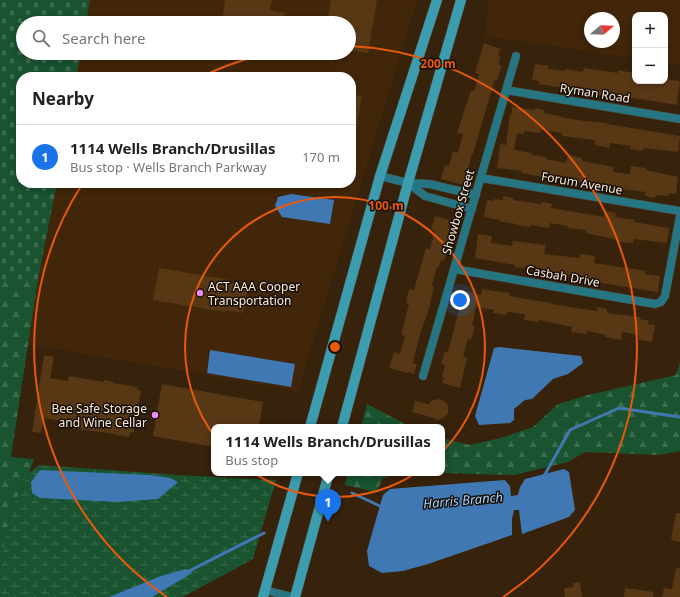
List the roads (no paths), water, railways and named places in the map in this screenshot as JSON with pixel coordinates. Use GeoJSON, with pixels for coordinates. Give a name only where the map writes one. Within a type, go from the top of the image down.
{"type":"FeatureCollection","features":[{"type":"Feature","properties":{"kind":"main road"},"geometry":{"type":"LineString","coordinates":[[311,424],[380,176],[437,0]]}},
{"type":"Feature","properties":{"kind":"main road"},"geometry":{"type":"LineString","coordinates":[[343,424],[408,183],[460,0]]}},
{"type":"Feature","properties":{"kind":"main road"},"geometry":{"type":"LineString","coordinates":[[264,593],[297,476]]}},
{"type":"Feature","properties":{"kind":"main road"},"geometry":{"type":"LineString","coordinates":[[294,597],[328,476]]}},
{"type":"Feature","properties":{"kind":"street","name":"Showbox Street"},"geometry":{"type":"LineString","coordinates":[[423,376],[516,56]]}},
{"type":"Feature","properties":{"kind":"street","name":"Ryman Road"},"geometry":{"type":"LineString","coordinates":[[506,90],[680,119]]}},
{"type":"Feature","properties":{"kind":"street"},"geometry":{"type":"LineString","coordinates":[[380,176],[408,183],[429,184],[476,195]]}},
{"type":"Feature","properties":{"kind":"street","name":"Forum Avenue"},"geometry":{"type":"LineString","coordinates":[[481,178],[680,211]]}},
{"type":"Feature","properties":{"kind":"street"},"geometry":{"type":"LineString","coordinates":[[408,183],[425,196],[472,209]]}},
{"type":"Feature","properties":{"kind":"street","name":"Casbah Drive"},"geometry":{"type":"LineString","coordinates":[[454,269],[655,304],[661,302],[665,296],[680,216]]}},
{"type":"Feature","properties":{"kind":"street"},"geometry":{"type":"LineString","coordinates":[[264,593],[294,597]]}},
{"type":"Feature","properties":{"kind":"water"},"geometry":{"type":"Polygon","coordinates":[[[291,194],[334,200],[330,224],[282,217],[275,206],[278,197],[291,194]]]}},
{"type":"Feature","properties":{"kind":"water"},"geometry":{"type":"Polygon","coordinates":[[[499,347],[581,356],[583,363],[568,374],[553,379],[532,399],[525,400],[514,409],[514,420],[510,423],[479,425],[475,416],[494,348],[499,347]]]}},
{"type":"Feature","properties":{"kind":"water"},"geometry":{"type":"Polygon","coordinates":[[[210,350],[295,364],[291,387],[207,373],[210,350]]]}},
{"type":"Feature","properties":{"kind":"water"},"geometry":{"type":"Polygon","coordinates":[[[564,469],[569,472],[575,510],[569,517],[522,534],[519,510],[514,510],[512,519],[512,535],[403,571],[382,573],[369,566],[367,551],[383,495],[390,489],[505,480],[510,486],[511,496],[518,495],[520,487],[525,479],[564,469]]]}},
{"type":"Feature","properties":{"kind":"water"},"geometry":{"type":"Polygon","coordinates":[[[40,470],[150,475],[170,478],[178,482],[158,499],[118,502],[40,498],[32,493],[31,482],[40,470]]]}},
{"type":"Feature","properties":{"kind":"water"},"geometry":{"type":"Polygon","coordinates":[[[186,569],[192,573],[152,597],[109,597],[161,576],[186,569]]]}},
{"type":"Feature","properties":{"kind":"waterway","name":"Harris Branch"},"geometry":{"type":"LineString","coordinates":[[544,476],[570,430],[619,408],[680,417]]}},
{"type":"Feature","properties":{"kind":"waterway","name":"Harris Branch"},"geometry":{"type":"LineString","coordinates":[[352,493],[382,507]]}},
{"type":"Feature","properties":{"kind":"waterway","name":"Harris Branch"},"geometry":{"type":"LineString","coordinates":[[185,573],[264,533]]}},
{"type":"Feature","properties":{"kind":"place","name":"ACT AAA Cooper Transportation"},"geometry":{"type":"Point","coordinates":[200,293]}},
{"type":"Feature","properties":{"kind":"place","name":"Bee Safe Storage and Wine Cellar"},"geometry":{"type":"Point","coordinates":[155,415]}},
{"type":"Feature","properties":{"kind":"place","name":"1114 Wells Branch/Drusillas"},"geometry":{"type":"Point","coordinates":[328,522]}}]}
